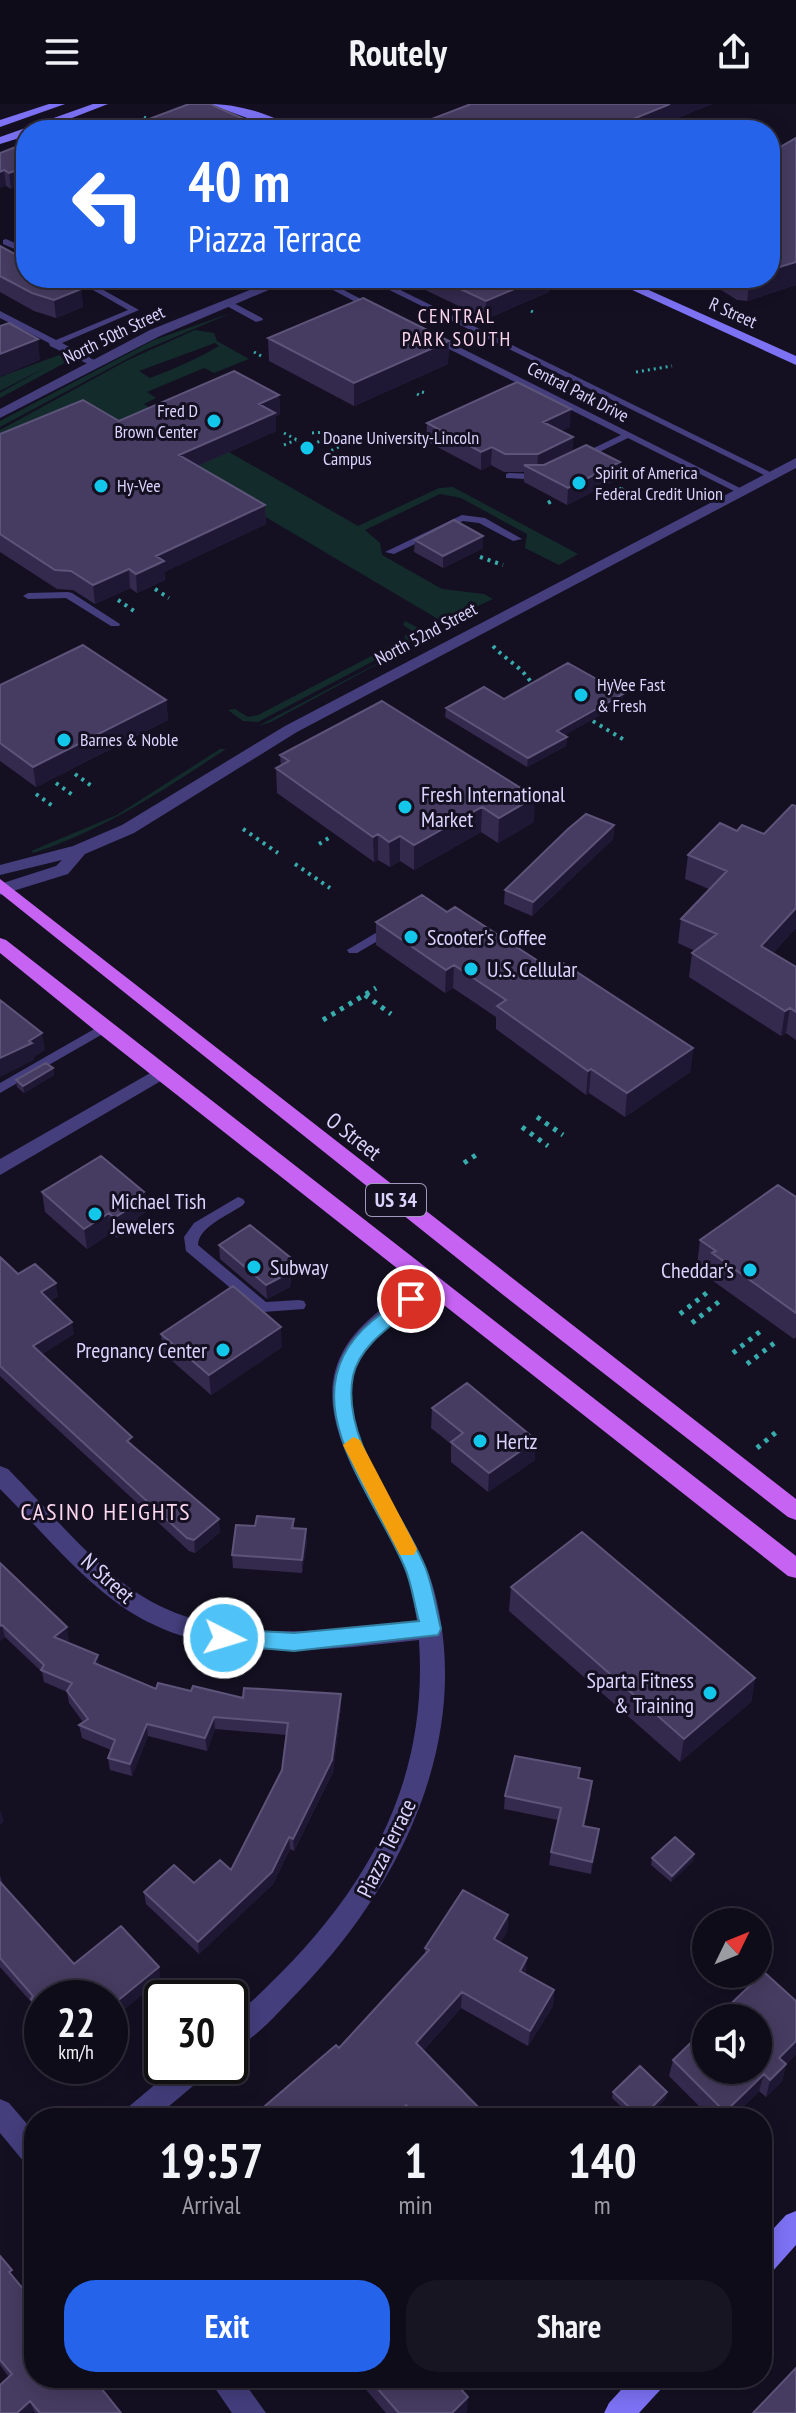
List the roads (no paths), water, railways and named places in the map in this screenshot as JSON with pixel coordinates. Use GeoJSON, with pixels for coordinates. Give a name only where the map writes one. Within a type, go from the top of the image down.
{"type":"FeatureCollection","features":[{"type":"Feature","properties":{"kind":"main road"},"geometry":{"type":"LineString","coordinates":[[0,124],[60,104]]}},
{"type":"Feature","properties":{"kind":"main road"},"geometry":{"type":"LineString","coordinates":[[59,120],[103,104]]}},
{"type":"Feature","properties":{"kind":"main road"},"geometry":{"type":"LineString","coordinates":[[214,104],[266,120]]}},
{"type":"Feature","properties":{"kind":"main road"},"geometry":{"type":"LineString","coordinates":[[246,104],[257,116]]}},
{"type":"Feature","properties":{"kind":"main road","name":"R Street"},"geometry":{"type":"LineString","coordinates":[[634,288],[796,361]]}},
{"type":"Feature","properties":{"kind":"main road","name":"O Street"},"geometry":{"type":"LineString","coordinates":[[2,883],[509,1289],[796,1511]]}},
{"type":"Feature","properties":{"kind":"main road","name":"US 34"},"geometry":{"type":"LineString","coordinates":[[0,944],[159,1074],[434,1284],[796,1569]]}},
{"type":"Feature","properties":{"kind":"main road"},"geometry":{"type":"LineString","coordinates":[[772,2251],[796,2225]]}},
{"type":"Feature","properties":{"kind":"main road"},"geometry":{"type":"LineString","coordinates":[[619,2413],[643,2388]]}},
{"type":"Feature","properties":{"kind":"street","name":"North 50th Street"},"geometry":{"type":"LineString","coordinates":[[0,414],[93,363],[266,288]]}},
{"type":"Feature","properties":{"kind":"street","name":"North 52nd Street"},"geometry":{"type":"LineString","coordinates":[[2,883],[62,870],[79,850],[148,819],[302,722],[796,462]]}},
{"type":"Feature","properties":{"kind":"street"},"geometry":{"type":"LineString","coordinates":[[0,1168],[159,1074]]}},
{"type":"Feature","properties":{"kind":"street","name":"Piazza Terrace"},"geometry":{"type":"LineString","coordinates":[[248,2022],[320,1956],[358,1905],[389,1853],[412,1799],[432,1707],[431,1629],[416,1570],[347,1428],[342,1385],[356,1350],[373,1327],[434,1284]]}},
{"type":"Feature","properties":{"kind":"street","name":"N Street"},"geometry":{"type":"LineString","coordinates":[[0,1475],[121,1594],[184,1628],[224,1638],[281,1642],[431,1629]]}},
{"type":"Feature","properties":{"kind":"street"},"geometry":{"type":"LineString","coordinates":[[147,2108],[176,2084]]}},
{"type":"Feature","properties":{"kind":"street"},"geometry":{"type":"LineString","coordinates":[[0,2112],[24,2141]]}},
{"type":"Feature","properties":{"kind":"street"},"geometry":{"type":"LineString","coordinates":[[230,2388],[251,2413]]}},
{"type":"Feature","properties":{"kind":"lane"},"geometry":{"type":"LineString","coordinates":[[6,242],[16,246]]}},
{"type":"Feature","properties":{"kind":"lane"},"geometry":{"type":"LineString","coordinates":[[53,344],[135,310],[94,288]]}},
{"type":"Feature","properties":{"kind":"lane"},"geometry":{"type":"LineString","coordinates":[[334,288],[381,311]]}},
{"type":"Feature","properties":{"kind":"lane","name":"Central Park Drive"},"geometry":{"type":"LineString","coordinates":[[389,288],[771,475]]}},
{"type":"Feature","properties":{"kind":"lane"},"geometry":{"type":"LineString","coordinates":[[228,303],[259,320]]}},
{"type":"Feature","properties":{"kind":"lane"},"geometry":{"type":"LineString","coordinates":[[0,314],[93,363]]}},
{"type":"Feature","properties":{"kind":"lane","name":"Central Park Drive"},"geometry":{"type":"LineString","coordinates":[[417,330],[741,491]]}},
{"type":"Feature","properties":{"kind":"lane"},"geometry":{"type":"LineString","coordinates":[[568,464],[628,435]]}},
{"type":"Feature","properties":{"kind":"lane"},"geometry":{"type":"LineString","coordinates":[[509,476],[539,478],[554,471]]}},
{"type":"Feature","properties":{"kind":"lane"},"geometry":{"type":"LineString","coordinates":[[392,555],[469,522],[516,542]]}},
{"type":"Feature","properties":{"kind":"lane"},"geometry":{"type":"LineString","coordinates":[[28,596],[68,595],[115,624]]}},
{"type":"Feature","properties":{"kind":"lane"},"geometry":{"type":"LineString","coordinates":[[353,950],[406,919]]}},
{"type":"Feature","properties":{"kind":"lane"},"geometry":{"type":"LineString","coordinates":[[0,1089],[103,1028]]}},
{"type":"Feature","properties":{"kind":"lane"},"geometry":{"type":"LineString","coordinates":[[238,1202],[199,1227],[191,1237],[191,1247],[263,1307],[299,1305]]}},
{"type":"Feature","properties":{"kind":"place","name":"Fred D Brown Center"},"geometry":{"type":"Point","coordinates":[214,421]}},
{"type":"Feature","properties":{"kind":"place","name":"Doane University-Lincoln Campus"},"geometry":{"type":"Point","coordinates":[307,448]}},
{"type":"Feature","properties":{"kind":"place","name":"Spirit of America Federal Credit Union"},"geometry":{"type":"Point","coordinates":[579,483]}},
{"type":"Feature","properties":{"kind":"place","name":"Hy-Vee"},"geometry":{"type":"Point","coordinates":[101,486]}},
{"type":"Feature","properties":{"kind":"place","name":"HyVee Fast & Fresh"},"geometry":{"type":"Point","coordinates":[581,695]}},
{"type":"Feature","properties":{"kind":"place","name":"Barnes & Noble"},"geometry":{"type":"Point","coordinates":[64,740]}},
{"type":"Feature","properties":{"kind":"place","name":"Fresh International Market"},"geometry":{"type":"Point","coordinates":[405,807]}},
{"type":"Feature","properties":{"kind":"place","name":"Scooter's Coffee"},"geometry":{"type":"Point","coordinates":[411,937]}},
{"type":"Feature","properties":{"kind":"place","name":"U.S. Cellular"},"geometry":{"type":"Point","coordinates":[471,969]}},
{"type":"Feature","properties":{"kind":"place","name":"Michael Tish Jewelers"},"geometry":{"type":"Point","coordinates":[95,1214]}},
{"type":"Feature","properties":{"kind":"place","name":"Subway"},"geometry":{"type":"Point","coordinates":[254,1267]}},
{"type":"Feature","properties":{"kind":"place","name":"Cheddar's"},"geometry":{"type":"Point","coordinates":[750,1270]}},
{"type":"Feature","properties":{"kind":"place","name":"Pregnancy Center"},"geometry":{"type":"Point","coordinates":[223,1350]}},
{"type":"Feature","properties":{"kind":"place","name":"Hertz"},"geometry":{"type":"Point","coordinates":[480,1441]}},
{"type":"Feature","properties":{"kind":"place","name":"Sparta Fitness & Training"},"geometry":{"type":"Point","coordinates":[710,1693]}},
{"type":"Feature","properties":{"kind":"district","name":"CENTRAL PARK SOUTH"},"geometry":{"type":"Point","coordinates":[457,328]}},
{"type":"Feature","properties":{"kind":"district","name":"CASINO HEIGHTS"},"geometry":{"type":"Point","coordinates":[106,1512]}}]}
